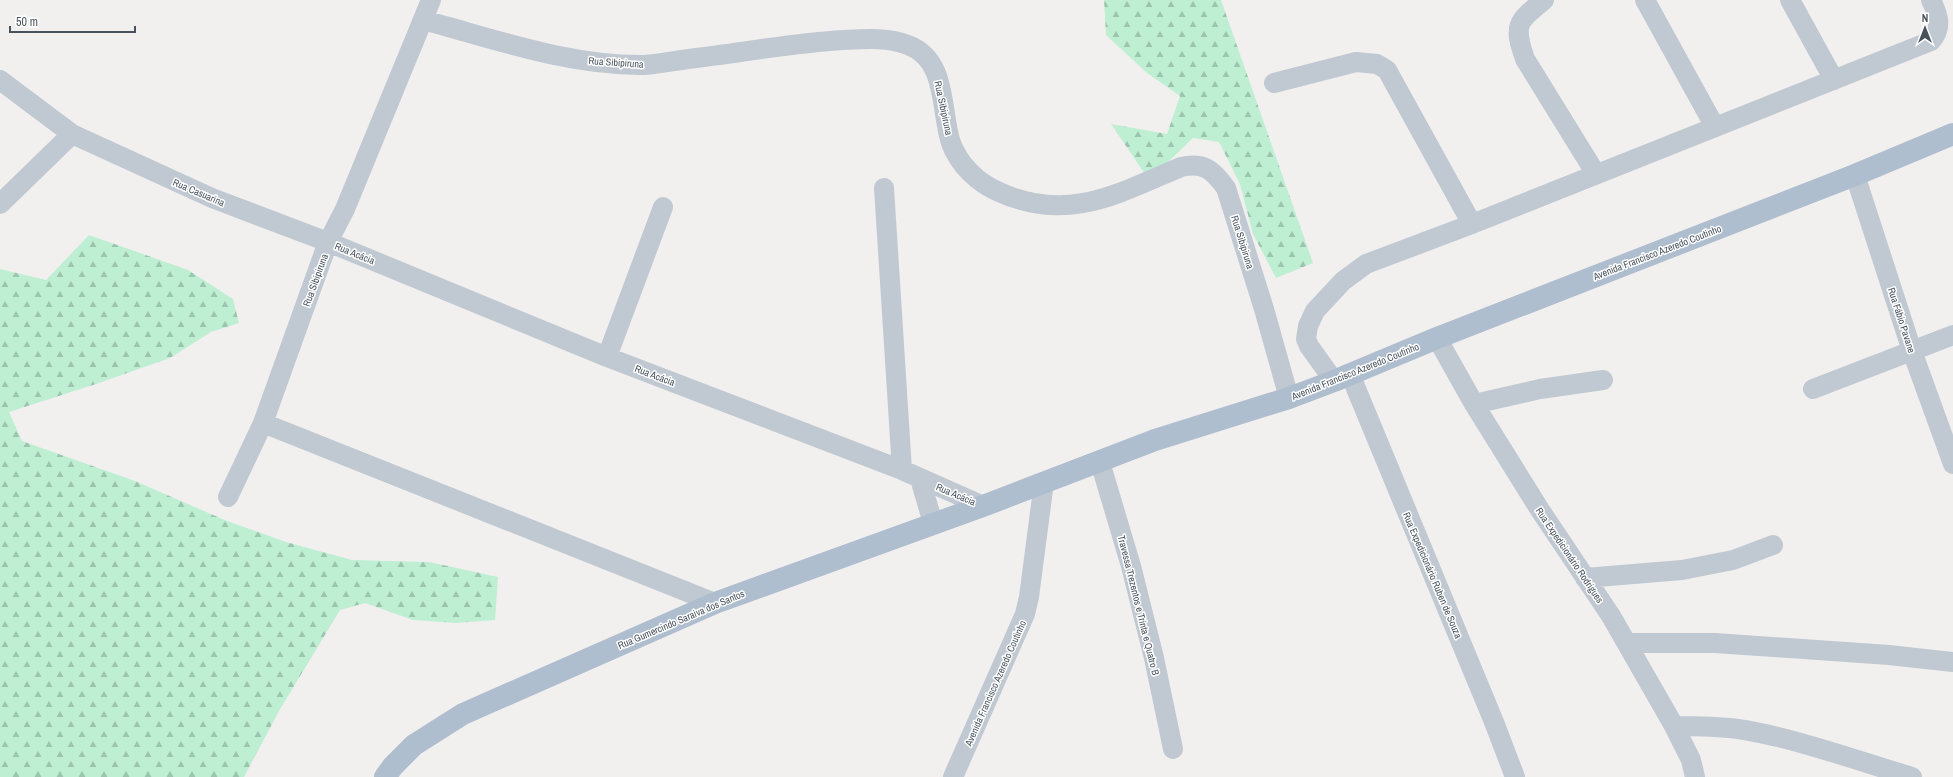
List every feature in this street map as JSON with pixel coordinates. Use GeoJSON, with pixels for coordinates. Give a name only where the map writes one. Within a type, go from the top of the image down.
{"type":"FeatureCollection","features":[{"type":"Feature","properties":{"kind":"main road","name":"Avenida Francisco Azeredo Coutinho"},"geometry":{"type":"LineString","coordinates":[[1044,482],[1155,440],[1288,398],[1342,378],[1437,338],[1854,175],[1953,134]]}},
{"type":"Feature","properties":{"kind":"main road","name":"Rua Gumercindo Saraiva dos Santos"},"geometry":{"type":"LineString","coordinates":[[385,777],[393,766],[414,745],[463,714],[715,603],[983,506],[1044,482]]}},
{"type":"Feature","properties":{"kind":"street","name":"Rua Sibipiruna"},"geometry":{"type":"LineString","coordinates":[[228,497],[262,423],[328,242],[344,210],[430,0]]}},
{"type":"Feature","properties":{"kind":"street"},"geometry":{"type":"LineString","coordinates":[[1544,0],[1523,17],[1518,30],[1520,43],[1525,59],[1596,174]]}},
{"type":"Feature","properties":{"kind":"street"},"geometry":{"type":"LineString","coordinates":[[1645,0],[1715,127]]}},
{"type":"Feature","properties":{"kind":"street"},"geometry":{"type":"LineString","coordinates":[[1790,0],[1834,80]]}},
{"type":"Feature","properties":{"kind":"street"},"geometry":{"type":"LineString","coordinates":[[1274,83],[1356,62],[1377,64],[1387,70],[1472,224],[1931,41],[1936,36],[1938,12],[1931,0]]}},
{"type":"Feature","properties":{"kind":"street","name":"Rua Sibipiruna"},"geometry":{"type":"LineString","coordinates":[[423,20],[557,55],[603,63],[647,65],[836,41],[888,40],[907,44],[927,56],[940,81],[952,143],[960,162],[989,188],[1009,197],[1032,204],[1056,207],[1097,201],[1181,167],[1190,165],[1207,168],[1216,175],[1226,188],[1264,309],[1288,398]]}},
{"type":"Feature","properties":{"kind":"street","name":"Rua Casuarina"},"geometry":{"type":"LineString","coordinates":[[0,80],[72,134],[212,198],[328,242]]}},
{"type":"Feature","properties":{"kind":"street"},"geometry":{"type":"LineString","coordinates":[[0,204],[72,134]]}},
{"type":"Feature","properties":{"kind":"street","name":"Rua Fábio Pavane"},"geometry":{"type":"LineString","coordinates":[[1854,175],[1912,351],[1953,464]]}},
{"type":"Feature","properties":{"kind":"street"},"geometry":{"type":"LineString","coordinates":[[884,188],[902,470]]}},
{"type":"Feature","properties":{"kind":"street"},"geometry":{"type":"LineString","coordinates":[[607,356],[663,207]]}},
{"type":"Feature","properties":{"kind":"street","name":"Rua Expedicionário Ruben de Souza"},"geometry":{"type":"LineString","coordinates":[[1472,224],[1366,264],[1343,281],[1315,311],[1308,326],[1306,339],[1308,346],[1342,378],[1494,722],[1515,777]]}},
{"type":"Feature","properties":{"kind":"street","name":"Rua Acácia"},"geometry":{"type":"LineString","coordinates":[[328,242],[607,356],[902,470],[983,506]]}},
{"type":"Feature","properties":{"kind":"street"},"geometry":{"type":"LineString","coordinates":[[1813,389],[1953,335]]}},
{"type":"Feature","properties":{"kind":"street","name":"Rua Expedicionário Rodrigues"},"geometry":{"type":"LineString","coordinates":[[1437,338],[1474,404],[1540,510],[1612,616],[1674,726],[1691,760],[1695,777]]}},
{"type":"Feature","properties":{"kind":"street"},"geometry":{"type":"LineString","coordinates":[[1474,404],[1540,389],[1603,380]]}},
{"type":"Feature","properties":{"kind":"street"},"geometry":{"type":"LineString","coordinates":[[262,423],[715,603]]}},
{"type":"Feature","properties":{"kind":"street","name":"Travessa Trezentos e Trinta e Quatro B"},"geometry":{"type":"LineString","coordinates":[[1100,462],[1131,566],[1173,749]]}},
{"type":"Feature","properties":{"kind":"street"},"geometry":{"type":"LineString","coordinates":[[920,479],[932,524]]}},
{"type":"Feature","properties":{"kind":"street","name":"Avenida Francisco Azeredo Coutinho"},"geometry":{"type":"LineString","coordinates":[[956,776],[1025,614],[1036,550],[1044,482]]}},
{"type":"Feature","properties":{"kind":"street"},"geometry":{"type":"LineString","coordinates":[[1585,578],[1682,570],[1733,560],[1773,545]]}},
{"type":"Feature","properties":{"kind":"street"},"geometry":{"type":"LineString","coordinates":[[1627,643],[1716,643],[1889,655],[1953,662]]}},
{"type":"Feature","properties":{"kind":"street"},"geometry":{"type":"LineString","coordinates":[[1674,726],[1710,726],[1738,729],[1782,739],[1912,777]]}},
{"type":"Feature","properties":{"kind":"green space"},"geometry":{"type":"Polygon","coordinates":[[[1104,0],[1221,0],[1313,263],[1276,278],[1253,234],[1240,184],[1219,142],[1193,138],[1162,168],[1145,174],[1111,124],[1167,134],[1180,96],[1147,73],[1106,35],[1104,0]]]}},
{"type":"Feature","properties":{"kind":"green space"},"geometry":{"type":"Polygon","coordinates":[[[89,235],[188,270],[233,299],[239,323],[211,332],[170,358],[9,412],[22,441],[135,481],[227,521],[286,542],[352,560],[429,562],[498,577],[495,620],[456,623],[413,620],[365,603],[340,610],[279,711],[244,777],[0,777],[0,269],[46,280],[89,235]]]}}]}
